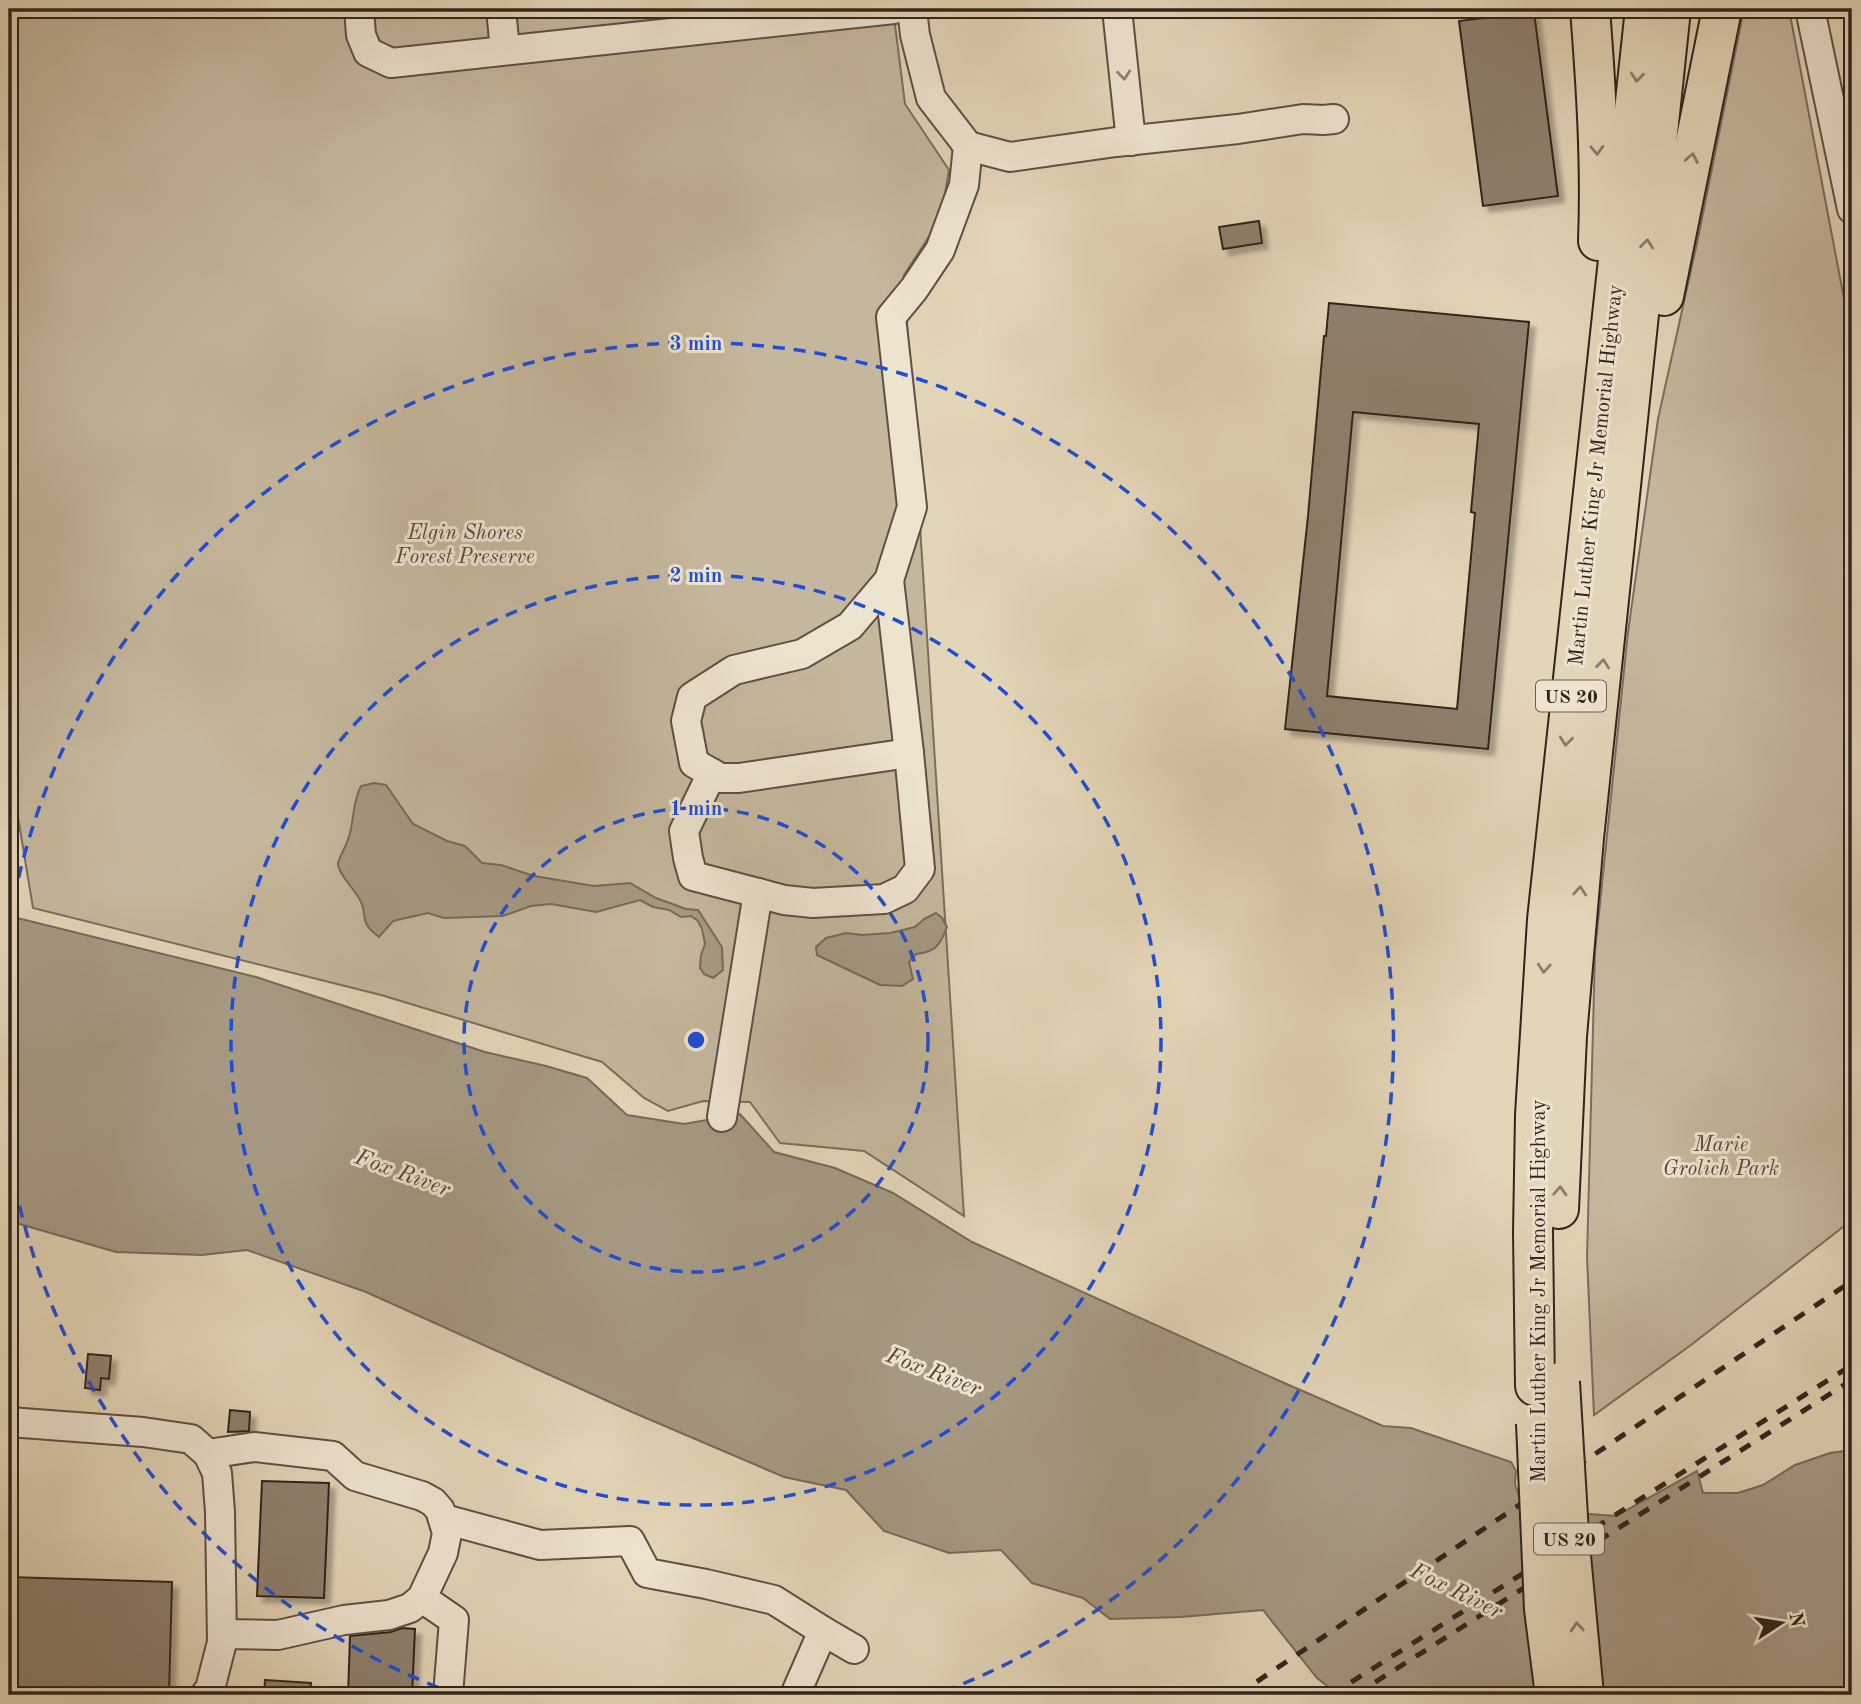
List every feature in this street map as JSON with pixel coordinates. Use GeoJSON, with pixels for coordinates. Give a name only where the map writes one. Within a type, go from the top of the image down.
{"type":"FeatureCollection","features":[{"type":"Feature","properties":{"kind":"highway"},"geometry":{"type":"LineString","coordinates":[[1585,565],[1599,210],[1590,9]]}},
{"type":"Feature","properties":{"kind":"highway","name":"Martin Luther King Jr Memorial Highway"},"geometry":{"type":"LineString","coordinates":[[1584,1695],[1569,1534],[1548,1384],[1534,1231],[1535,1115],[1547,920],[1644,9]]}},
{"type":"Feature","properties":{"kind":"highway","name":"Martin Luther King Jr Memorial Highway"},"geometry":{"type":"LineString","coordinates":[[1555,1695],[1544,1609],[1548,1384],[1567,1036],[1584,838],[1671,9]]}},
{"type":"Feature","properties":{"kind":"highway"},"geometry":{"type":"LineString","coordinates":[[1618,531],[1722,9]]}},
{"type":"Feature","properties":{"kind":"street"},"geometry":{"type":"LineString","coordinates":[[359,9],[362,35],[368,52],[391,63],[505,50],[732,17],[894,9]]}},
{"type":"Feature","properties":{"kind":"street"},"geometry":{"type":"LineString","coordinates":[[500,9],[505,50]]}},
{"type":"Feature","properties":{"kind":"street"},"geometry":{"type":"LineString","coordinates":[[912,9],[915,35],[931,98],[968,146],[1010,157],[1238,130],[1303,119],[1334,119]]}},
{"type":"Feature","properties":{"kind":"street"},"geometry":{"type":"LineString","coordinates":[[1116,9],[1131,141]]}},
{"type":"Feature","properties":{"kind":"street"},"geometry":{"type":"LineString","coordinates":[[1810,9],[1848,163],[1852,208]]}},
{"type":"Feature","properties":{"kind":"street"},"geometry":{"type":"LineString","coordinates":[[909,753],[739,778],[720,778],[694,763],[686,721],[692,697],[734,670],[802,654],[850,626],[889,580],[912,507],[891,317],[940,250],[964,185],[968,146]]}},
{"type":"Feature","properties":{"kind":"street"},"geometry":{"type":"LineString","coordinates":[[712,774],[684,831],[693,876],[784,900],[813,904],[884,899],[905,889],[920,869],[889,580]]}},
{"type":"Feature","properties":{"kind":"street"},"geometry":{"type":"LineString","coordinates":[[722,1117],[758,893]]}},
{"type":"Feature","properties":{"kind":"street"},"geometry":{"type":"LineString","coordinates":[[9,1422],[143,1432],[191,1439],[208,1454],[217,1473],[220,1512],[222,1642],[210,1689],[205,1695]]}},
{"type":"Feature","properties":{"kind":"street"},"geometry":{"type":"LineString","coordinates":[[208,1454],[254,1447],[333,1455],[355,1476],[422,1496],[433,1502],[440,1510],[447,1533],[443,1553],[422,1598],[410,1608],[389,1615],[344,1620],[278,1635],[222,1634]]}},
{"type":"Feature","properties":{"kind":"street"},"geometry":{"type":"LineString","coordinates":[[444,1519],[540,1545],[630,1541],[647,1573],[774,1600],[823,1632],[854,1648]]}},
{"type":"Feature","properties":{"kind":"street"},"geometry":{"type":"LineString","coordinates":[[422,1598],[454,1620],[448,1695]]}},
{"type":"Feature","properties":{"kind":"street"},"geometry":{"type":"LineString","coordinates":[[795,1695],[823,1632]]}},
{"type":"Feature","properties":{"kind":"green space","name":"Elgin Shores Forest Preserve"},"geometry":{"type":"Polygon","coordinates":[[[9,9],[893,9],[905,104],[949,170],[941,218],[904,275],[964,1216],[864,1151],[780,1143],[750,1102],[703,1101],[668,1111],[644,1098],[602,1062],[381,995],[33,908],[9,763],[9,9]]]}},
{"type":"Feature","properties":{"kind":"green space","name":"Marie Grolich Park"},"geometry":{"type":"Polygon","coordinates":[[[1744,9],[1789,9],[1852,341],[1852,1220],[1691,1345],[1594,1415],[1587,1257],[1595,952],[1628,632],[1658,419],[1744,9]]]}},
{"type":"Feature","properties":{"kind":"water"},"geometry":{"type":"Polygon","coordinates":[[[374,783],[386,785],[413,824],[447,841],[465,846],[482,863],[501,865],[534,876],[594,886],[630,883],[656,898],[686,909],[698,910],[722,947],[723,970],[713,978],[704,974],[700,968],[705,944],[698,921],[691,916],[681,917],[640,900],[596,912],[551,904],[531,906],[503,916],[444,918],[428,913],[393,921],[379,937],[368,927],[360,900],[338,867],[349,837],[358,792],[361,786],[374,783]]]}},
{"type":"Feature","properties":{"kind":"water"},"geometry":{"type":"Polygon","coordinates":[[[936,913],[947,927],[936,946],[916,954],[909,962],[913,979],[902,986],[880,985],[817,955],[816,947],[826,938],[846,933],[890,933],[915,927],[936,913]]]}},
{"type":"Feature","properties":{"kind":"water","name":"Fox River"},"geometry":{"type":"Polygon","coordinates":[[[9,916],[256,977],[485,1052],[587,1078],[627,1115],[684,1124],[740,1114],[774,1152],[835,1168],[893,1193],[972,1242],[1282,1382],[1383,1426],[1411,1428],[1511,1462],[1516,1471],[1515,1484],[1520,1499],[1533,1510],[1616,1516],[1697,1471],[1703,1493],[1738,1493],[1763,1485],[1795,1465],[1830,1453],[1852,1450],[1852,1695],[1339,1695],[1317,1678],[1263,1610],[1181,1617],[1110,1619],[1083,1598],[1032,1583],[1001,1550],[949,1553],[884,1531],[846,1490],[784,1477],[366,1292],[247,1250],[202,1255],[116,1252],[9,1221],[9,916]]]}},
{"type":"Feature","properties":{"kind":"building"},"geometry":{"type":"Polygon","coordinates":[[[1534,12],[1558,196],[1483,206],[1459,21],[1534,12]]]}},
{"type":"Feature","properties":{"kind":"building"},"geometry":{"type":"Polygon","coordinates":[[[1259,221],[1262,243],[1223,249],[1219,227],[1259,221]]]}},
{"type":"Feature","properties":{"kind":"building"},"geometry":{"type":"Polygon","coordinates":[[[1329,303],[1529,322],[1488,749],[1285,729],[1329,303]],[[1353,412],[1327,696],[1457,709],[1475,513],[1471,512],[1479,424],[1353,412]]]}},
{"type":"Feature","properties":{"kind":"building"},"geometry":{"type":"Polygon","coordinates":[[[88,1354],[111,1356],[109,1379],[101,1378],[100,1390],[85,1388],[88,1354]]]}},
{"type":"Feature","properties":{"kind":"building"},"geometry":{"type":"Polygon","coordinates":[[[230,1410],[250,1412],[249,1431],[228,1432],[230,1410]]]}},
{"type":"Feature","properties":{"kind":"building"},"geometry":{"type":"Polygon","coordinates":[[[262,1481],[329,1483],[324,1598],[257,1596],[262,1481]]]}},
{"type":"Feature","properties":{"kind":"building"},"geometry":{"type":"Polygon","coordinates":[[[9,1577],[172,1582],[169,1695],[29,1693],[29,1689],[9,1689],[9,1577]]]}},
{"type":"Feature","properties":{"kind":"building"},"geometry":{"type":"Polygon","coordinates":[[[402,1628],[415,1629],[412,1695],[348,1695],[350,1636],[391,1632],[402,1628]]]}},
{"type":"Feature","properties":{"kind":"building"},"geometry":{"type":"Polygon","coordinates":[[[265,1680],[311,1683],[310,1695],[264,1695],[265,1680]]]}},
{"type":"Feature","properties":{"kind":"railway"},"geometry":{"type":"LineString","coordinates":[[1237,1695],[1852,1281]]}},
{"type":"Feature","properties":{"kind":"railway"},"geometry":{"type":"LineString","coordinates":[[1331,1695],[1852,1365]]}},
{"type":"Feature","properties":{"kind":"railway"},"geometry":{"type":"LineString","coordinates":[[1355,1695],[1852,1380]]}}]}
